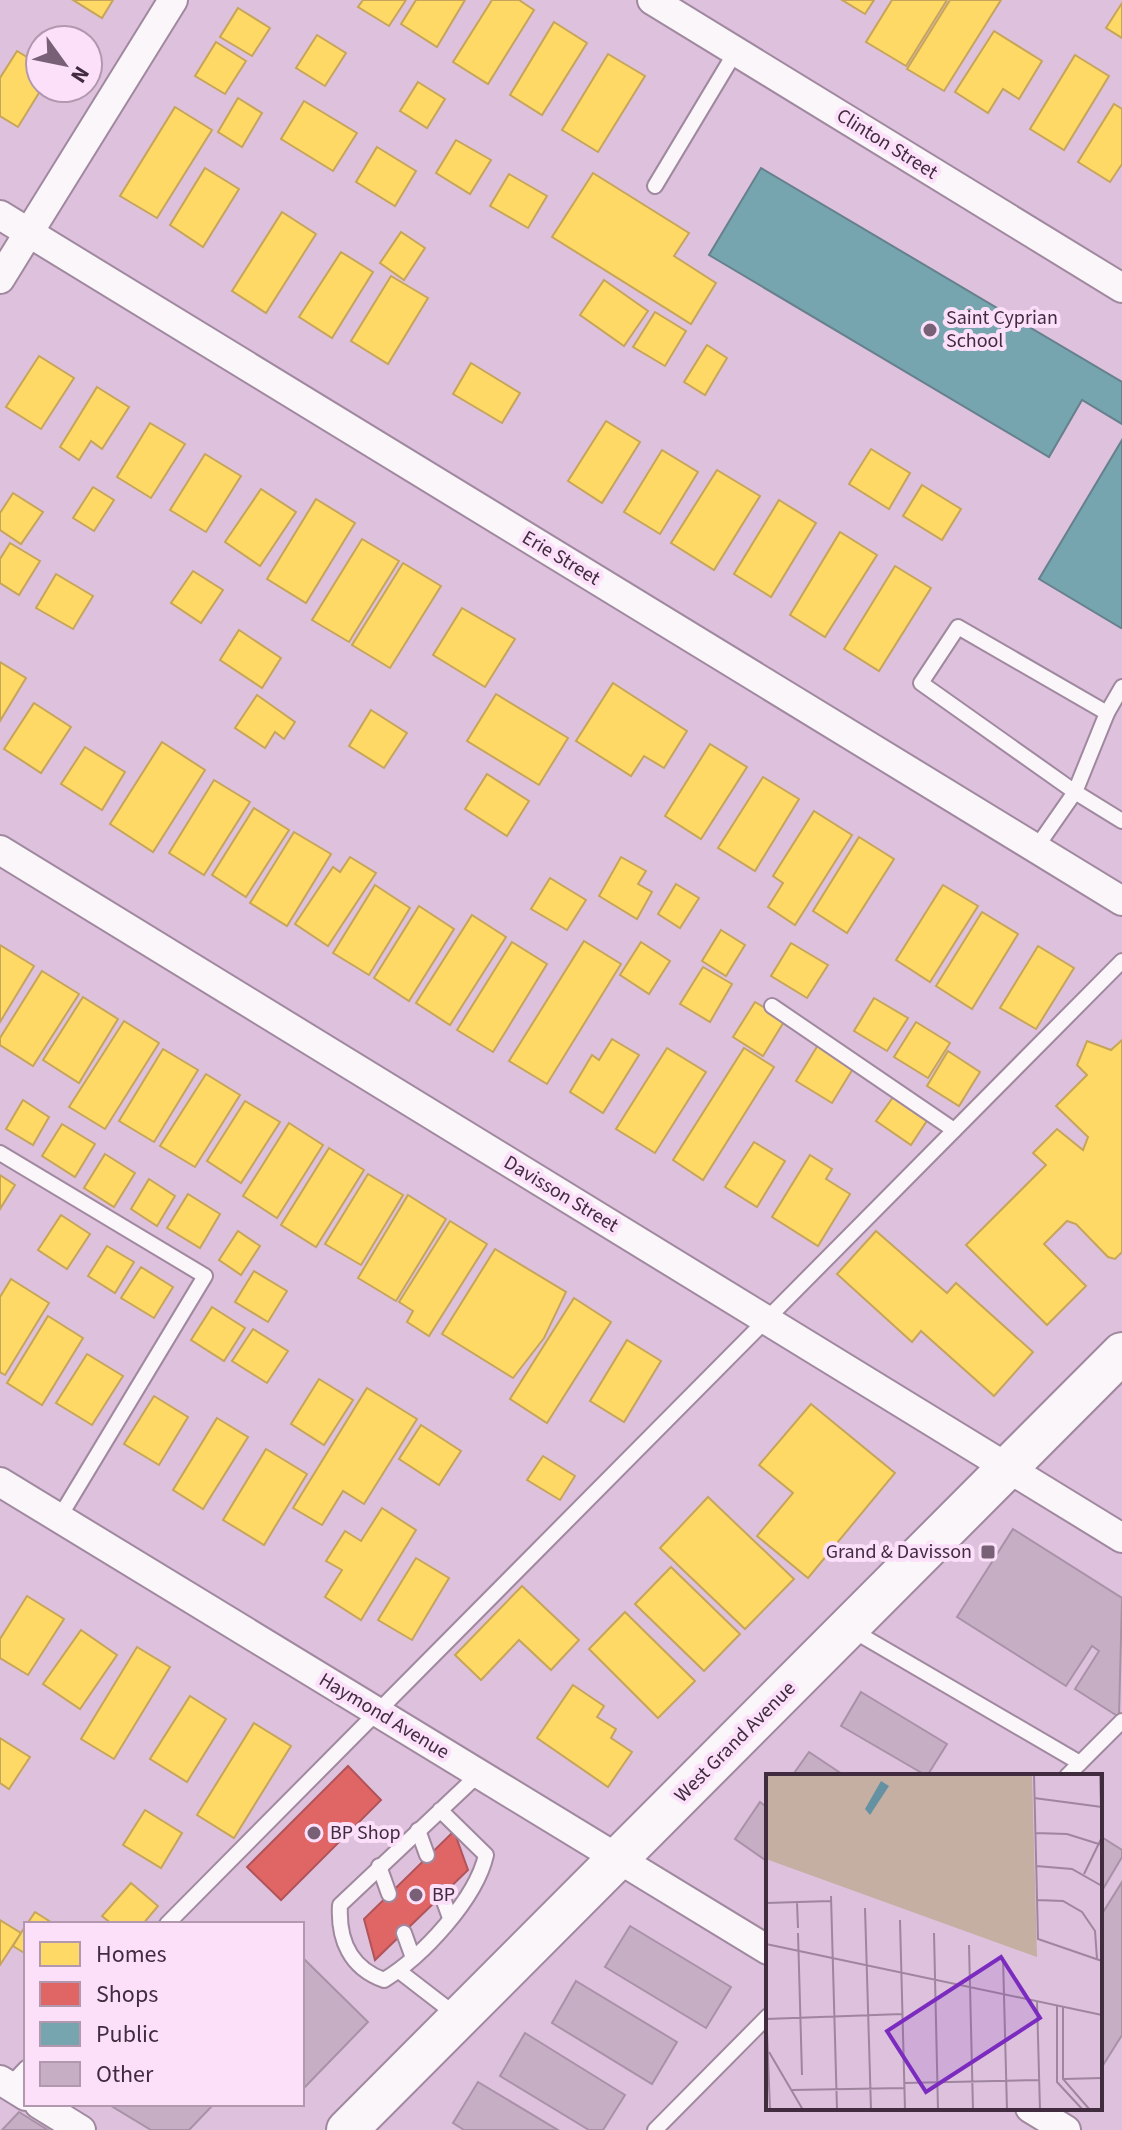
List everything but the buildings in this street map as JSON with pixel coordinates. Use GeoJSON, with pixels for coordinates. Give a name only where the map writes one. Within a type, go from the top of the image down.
{"type":"FeatureCollection","features":[{"type":"Feature","properties":{"kind":"main road","name":"West Grand Avenue"},"geometry":{"type":"LineString","coordinates":[[347,2130],[1122,1353]]}},
{"type":"Feature","properties":{"kind":"street"},"geometry":{"type":"LineString","coordinates":[[0,279],[173,0]]}},
{"type":"Feature","properties":{"kind":"street","name":"Clinton Street"},"geometry":{"type":"LineString","coordinates":[[652,0],[1122,288]]}},
{"type":"Feature","properties":{"kind":"street","name":"Erie Street"},"geometry":{"type":"LineString","coordinates":[[0,215],[1122,901]]}},
{"type":"Feature","properties":{"kind":"street","name":"Davisson Street"},"geometry":{"type":"LineString","coordinates":[[0,850],[1122,1538]]}},
{"type":"Feature","properties":{"kind":"street","name":"Haymond Avenue"},"geometry":{"type":"LineString","coordinates":[[0,1482],[766,1949]]}},
{"type":"Feature","properties":{"kind":"street"},"geometry":{"type":"LineString","coordinates":[[42,2106],[81,2130]]}},
{"type":"Feature","properties":{"kind":"street"},"geometry":{"type":"LineString","coordinates":[[1033,2110],[1066,2130]]}},
{"type":"Feature","properties":{"kind":"lane"},"geometry":{"type":"LineString","coordinates":[[655,186],[736,51]]}},
{"type":"Feature","properties":{"kind":"lane"},"geometry":{"type":"LineString","coordinates":[[1107,713],[958,627],[921,683],[1075,792],[1122,821]]}},
{"type":"Feature","properties":{"kind":"lane"},"geometry":{"type":"LineString","coordinates":[[1036,848],[1075,792],[1107,713],[1122,687]]}},
{"type":"Feature","properties":{"kind":"lane"},"geometry":{"type":"LineString","coordinates":[[169,1922],[1122,961]]}},
{"type":"Feature","properties":{"kind":"lane"},"geometry":{"type":"LineString","coordinates":[[772,1006],[954,1130]]}},
{"type":"Feature","properties":{"kind":"lane"},"geometry":{"type":"LineString","coordinates":[[0,1153],[205,1276],[59,1518]]}},
{"type":"Feature","properties":{"kind":"lane"},"geometry":{"type":"LineString","coordinates":[[848,1628],[1080,1763]]}},
{"type":"Feature","properties":{"kind":"lane"},"geometry":{"type":"LineString","coordinates":[[1069,1774],[1122,1721]]}},
{"type":"Feature","properties":{"kind":"lane"},"geometry":{"type":"LineString","coordinates":[[440,1810],[486,1855],[481,1877],[450,1918],[399,1971],[384,1980],[367,1974],[339,1930],[340,1905],[379,1866],[479,1774]]}},
{"type":"Feature","properties":{"kind":"lane"},"geometry":{"type":"LineString","coordinates":[[418,1830],[427,1855]]}},
{"type":"Feature","properties":{"kind":"lane"},"geometry":{"type":"LineString","coordinates":[[379,1866],[389,1894]]}},
{"type":"Feature","properties":{"kind":"lane"},"geometry":{"type":"LineString","coordinates":[[441,1893],[450,1918]]}},
{"type":"Feature","properties":{"kind":"lane"},"geometry":{"type":"LineString","coordinates":[[404,1933],[413,1958]]}},
{"type":"Feature","properties":{"kind":"lane"},"geometry":{"type":"LineString","coordinates":[[399,1971],[460,2017]]}},
{"type":"Feature","properties":{"kind":"lane"},"geometry":{"type":"LineString","coordinates":[[655,2130],[766,2018]]}},
{"type":"Feature","properties":{"kind":"place","name":"Saint Cyprian School"},"geometry":{"type":"Point","coordinates":[930,330]}},
{"type":"Feature","properties":{"kind":"place","name":"Grand & Davisson"},"geometry":{"type":"Point","coordinates":[988,1552]}},
{"type":"Feature","properties":{"kind":"place","name":"BP Shop"},"geometry":{"type":"Point","coordinates":[314,1833]}},
{"type":"Feature","properties":{"kind":"place","name":"BP"},"geometry":{"type":"Point","coordinates":[416,1895]}}]}
